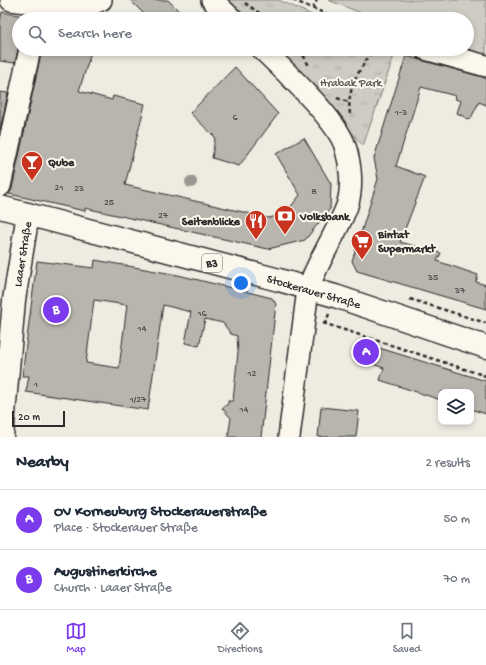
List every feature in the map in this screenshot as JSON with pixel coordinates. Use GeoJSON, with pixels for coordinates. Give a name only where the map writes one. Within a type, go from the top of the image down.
{"type":"FeatureCollection","features":[{"type":"Feature","properties":{"kind":"main road","name":"Stockerauer Straße"},"geometry":{"type":"LineString","coordinates":[[0,207],[342,298],[486,347]]}},
{"type":"Feature","properties":{"kind":"main road","name":"Laaer Straße"},"geometry":{"type":"LineString","coordinates":[[2,437],[14,300],[28,214]]}},
{"type":"Feature","properties":{"kind":"street"},"geometry":{"type":"LineString","coordinates":[[11,0],[38,12],[79,9],[101,0]]}},
{"type":"Feature","properties":{"kind":"street"},"geometry":{"type":"LineString","coordinates":[[212,0],[225,12]]}},
{"type":"Feature","properties":{"kind":"street"},"geometry":{"type":"LineString","coordinates":[[0,186],[28,56]]}},
{"type":"Feature","properties":{"kind":"street"},"geometry":{"type":"LineString","coordinates":[[269,56],[337,130],[345,146],[351,184],[347,204],[340,224],[316,268],[308,289],[289,437]]}},
{"type":"Feature","properties":{"kind":"street"},"geometry":{"type":"LineString","coordinates":[[450,56],[486,66]]}},
{"type":"Feature","properties":{"kind":"path"},"geometry":{"type":"LineString","coordinates":[[241,0],[258,12]]}},
{"type":"Feature","properties":{"kind":"path"},"geometry":{"type":"LineString","coordinates":[[292,0],[319,12]]}},
{"type":"Feature","properties":{"kind":"path"},"geometry":{"type":"LineString","coordinates":[[312,9],[317,0]]}},
{"type":"Feature","properties":{"kind":"path"},"geometry":{"type":"LineString","coordinates":[[406,297],[486,323]]}},
{"type":"Feature","properties":{"kind":"path"},"geometry":{"type":"LineString","coordinates":[[325,324],[486,376]]}},
{"type":"Feature","properties":{"kind":"green space"},"geometry":{"type":"Polygon","coordinates":[[[228,0],[279,0],[306,12],[239,12],[228,0]]]}},
{"type":"Feature","properties":{"kind":"green space"},"geometry":{"type":"Polygon","coordinates":[[[328,0],[486,0],[486,55],[474,51],[474,12],[359,12],[328,0]]]}},
{"type":"Feature","properties":{"kind":"green space","name":"Hrabak Park"},"geometry":{"type":"Polygon","coordinates":[[[283,56],[394,56],[363,146],[312,86],[283,56]]]}},
{"type":"Feature","properties":{"kind":"building"},"geometry":{"type":"Polygon","coordinates":[[[130,0],[168,0],[180,12],[142,12],[130,0]]]}},
{"type":"Feature","properties":{"kind":"building"},"geometry":{"type":"Polygon","coordinates":[[[2,12],[12,14],[12,56],[17,56],[15,63],[0,61],[0,22],[2,12]]]}},
{"type":"Feature","properties":{"kind":"building"},"geometry":{"type":"Polygon","coordinates":[[[40,56],[90,56],[79,91],[112,100],[113,96],[145,104],[125,185],[269,218],[285,214],[300,195],[276,154],[304,138],[331,184],[330,209],[305,240],[268,249],[85,208],[85,211],[9,194],[12,189],[40,56]]]}},
{"type":"Feature","properties":{"kind":"building"},"geometry":{"type":"Polygon","coordinates":[[[406,56],[486,78],[486,105],[479,102],[470,120],[457,113],[461,101],[455,99],[456,96],[421,87],[396,166],[425,177],[400,242],[441,253],[437,261],[478,275],[476,282],[486,285],[486,309],[357,271],[352,261],[378,179],[374,158],[406,56]]]}},
{"type":"Feature","properties":{"kind":"building"},"geometry":{"type":"Polygon","coordinates":[[[235,67],[278,114],[239,166],[212,158],[215,137],[190,113],[235,67]]]}},
{"type":"Feature","properties":{"kind":"building"},"geometry":{"type":"Polygon","coordinates":[[[0,92],[8,93],[0,130],[0,92]]]}},
{"type":"Feature","properties":{"kind":"building"},"geometry":{"type":"Polygon","coordinates":[[[95,260],[178,275],[272,298],[276,304],[261,437],[228,437],[231,418],[222,408],[228,404],[228,401],[233,401],[238,352],[237,336],[231,334],[223,323],[205,319],[199,346],[185,343],[191,312],[163,305],[148,410],[26,392],[29,376],[22,376],[37,261],[94,268],[95,260]],[[94,300],[86,363],[119,368],[127,305],[94,300]]]}},
{"type":"Feature","properties":{"kind":"building"},"geometry":{"type":"Polygon","coordinates":[[[361,340],[376,347],[486,381],[486,414],[474,410],[474,389],[438,389],[438,399],[380,380],[384,368],[355,358],[361,340]]]}},
{"type":"Feature","properties":{"kind":"building"},"geometry":{"type":"Polygon","coordinates":[[[321,407],[359,411],[356,437],[318,437],[321,407]]]}},
{"type":"Feature","properties":{"kind":"place","name":"Qube"},"geometry":{"type":"Point","coordinates":[32,182]}},
{"type":"Feature","properties":{"kind":"place","name":"Volksbank"},"geometry":{"type":"Point","coordinates":[285,236]}},
{"type":"Feature","properties":{"kind":"place","name":"Seitenblicke"},"geometry":{"type":"Point","coordinates":[256,240]}},
{"type":"Feature","properties":{"kind":"place","name":"Bintat Supermarkt"},"geometry":{"type":"Point","coordinates":[362,260]}},
{"type":"Feature","properties":{"kind":"place","name":"Augustinerkirche"},"geometry":{"type":"Point","coordinates":[56,310]}},
{"type":"Feature","properties":{"kind":"place","name":"OV Korneuburg Stockerauerstraße"},"geometry":{"type":"Point","coordinates":[366,352]}}]}
